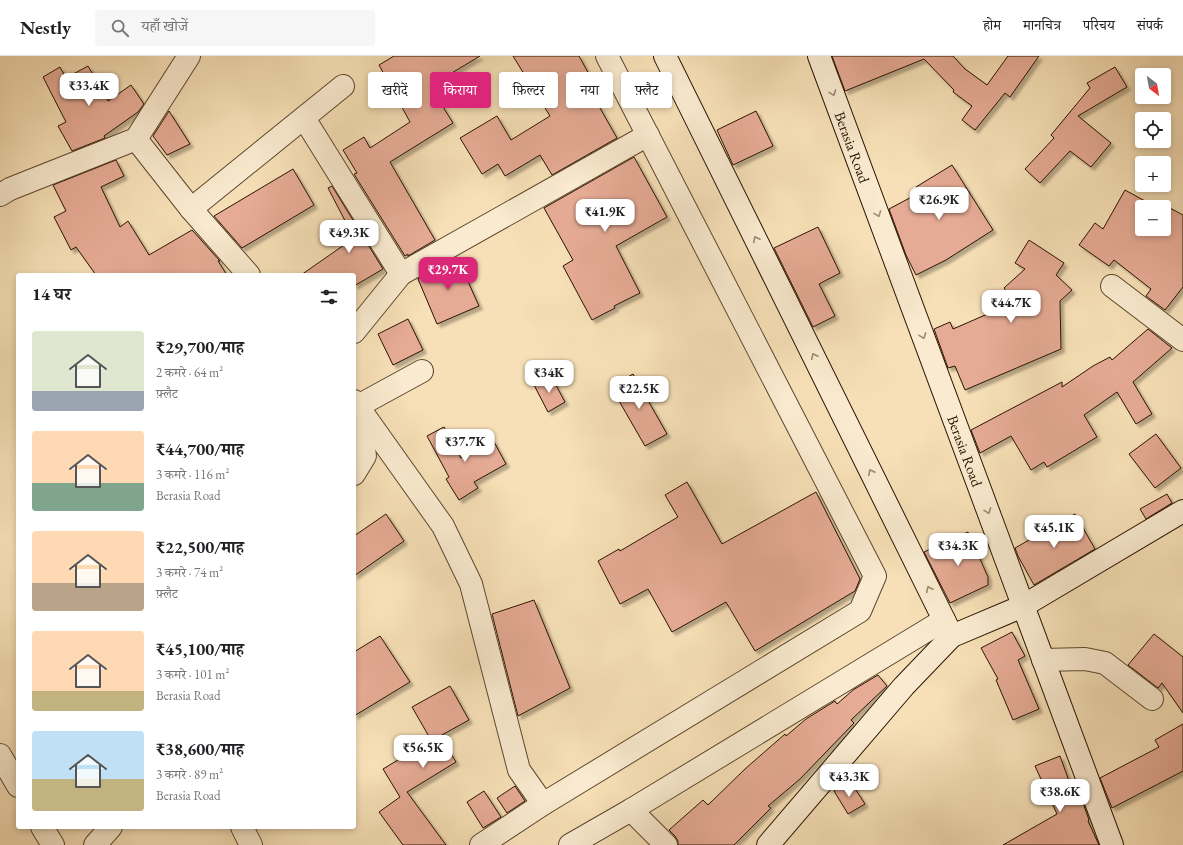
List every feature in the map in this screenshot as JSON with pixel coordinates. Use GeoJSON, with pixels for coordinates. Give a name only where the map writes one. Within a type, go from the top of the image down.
{"type":"FeatureCollection","features":[{"type":"Feature","properties":{"kind":"street"},"geometry":{"type":"LineString","coordinates":[[0,195],[10,189],[136,139],[189,56]]}},
{"type":"Feature","properties":{"kind":"street"},"geometry":{"type":"LineString","coordinates":[[481,845],[543,804],[860,611],[875,576],[607,56]]}},
{"type":"Feature","properties":{"kind":"street"},"geometry":{"type":"LineString","coordinates":[[665,56],[948,628]]}},
{"type":"Feature","properties":{"kind":"street","name":"Berasia Road"},"geometry":{"type":"LineString","coordinates":[[819,56],[1112,845]]}},
{"type":"Feature","properties":{"kind":"street"},"geometry":{"type":"LineString","coordinates":[[191,209],[343,86]]}},
{"type":"Feature","properties":{"kind":"street"},"geometry":{"type":"LineString","coordinates":[[304,118],[401,274]]}},
{"type":"Feature","properties":{"kind":"street"},"geometry":{"type":"LineString","coordinates":[[356,330],[401,274],[648,135]]}},
{"type":"Feature","properties":{"kind":"street"},"geometry":{"type":"LineString","coordinates":[[136,139],[191,209],[247,273]]}},
{"type":"Feature","properties":{"kind":"street"},"geometry":{"type":"LineString","coordinates":[[1112,286],[1183,340]]}},
{"type":"Feature","properties":{"kind":"street"},"geometry":{"type":"LineString","coordinates":[[356,404],[422,371]]}},
{"type":"Feature","properties":{"kind":"street"},"geometry":{"type":"LineString","coordinates":[[356,404],[443,526],[471,584],[519,770],[543,804]]}},
{"type":"Feature","properties":{"kind":"street"},"geometry":{"type":"LineString","coordinates":[[356,404],[365,456],[356,471]]}},
{"type":"Feature","properties":{"kind":"street"},"geometry":{"type":"LineString","coordinates":[[570,845],[948,628],[1023,606],[1183,511]]}},
{"type":"Feature","properties":{"kind":"street"},"geometry":{"type":"LineString","coordinates":[[770,844],[904,686],[948,628]]}},
{"type":"Feature","properties":{"kind":"street"},"geometry":{"type":"LineString","coordinates":[[1043,660],[1085,659],[1104,663],[1152,699]]}},
{"type":"Feature","properties":{"kind":"street"},"geometry":{"type":"LineString","coordinates":[[0,755],[16,783]]}},
{"type":"Feature","properties":{"kind":"street"},"geometry":{"type":"LineString","coordinates":[[632,810],[666,845]]}},
{"type":"Feature","properties":{"kind":"street"},"geometry":{"type":"LineString","coordinates":[[43,829],[53,845]]}},
{"type":"Feature","properties":{"kind":"street"},"geometry":{"type":"LineString","coordinates":[[95,845],[109,829]]}},
{"type":"Feature","properties":{"kind":"street"},"geometry":{"type":"LineString","coordinates":[[243,829],[251,845]]}},
{"type":"Feature","properties":{"kind":"building"},"geometry":{"type":"Polygon","coordinates":[[[394,56],[480,56],[453,72],[430,72],[430,108],[444,108],[453,123],[390,162],[435,240],[408,256],[408,254],[405,256],[354,174],[357,173],[343,150],[364,137],[370,148],[410,122],[402,108],[422,108],[422,72],[383,72],[379,65],[394,56]]]}},
{"type":"Feature","properties":{"kind":"building"},"geometry":{"type":"Polygon","coordinates":[[[513,56],[579,56],[588,72],[566,72],[566,108],[600,108],[617,138],[552,175],[540,155],[505,176],[498,164],[482,174],[460,138],[497,116],[511,140],[550,116],[545,108],[558,108],[558,72],[523,72],[513,56]]]}},
{"type":"Feature","properties":{"kind":"building"},"geometry":{"type":"Polygon","coordinates":[[[832,56],[953,56],[965,69],[987,85],[1008,56],[1039,56],[1010,97],[1005,93],[975,130],[962,120],[972,106],[953,92],[954,90],[924,59],[845,91],[832,56]]]}},
{"type":"Feature","properties":{"kind":"building"},"geometry":{"type":"Polygon","coordinates":[[[88,66],[108,101],[131,85],[144,104],[138,112],[104,136],[105,138],[72,151],[58,126],[66,122],[43,77],[60,67],[66,78],[88,66]]]}},
{"type":"Feature","properties":{"kind":"building"},"geometry":{"type":"Polygon","coordinates":[[[1115,67],[1127,87],[1078,116],[1111,143],[1091,167],[1070,151],[1040,183],[1025,169],[1054,138],[1051,135],[1090,88],[1087,83],[1115,67]]]}},
{"type":"Feature","properties":{"kind":"building"},"geometry":{"type":"Polygon","coordinates":[[[169,111],[190,144],[167,155],[153,136],[169,111]]]}},
{"type":"Feature","properties":{"kind":"building"},"geometry":{"type":"Polygon","coordinates":[[[756,111],[773,146],[733,165],[717,130],[756,111]]]}},
{"type":"Feature","properties":{"kind":"building"},"geometry":{"type":"Polygon","coordinates":[[[634,157],[667,217],[616,246],[640,293],[614,306],[615,308],[592,320],[563,266],[573,260],[544,208],[634,157]]]}},
{"type":"Feature","properties":{"kind":"building"},"geometry":{"type":"Polygon","coordinates":[[[116,160],[124,176],[101,187],[120,227],[128,221],[149,255],[192,230],[220,261],[218,261],[226,273],[95,273],[76,247],[71,250],[54,217],[66,211],[53,185],[116,160]]]}},
{"type":"Feature","properties":{"kind":"building"},"geometry":{"type":"Polygon","coordinates":[[[952,165],[993,230],[946,260],[916,275],[906,255],[889,209],[919,193],[916,187],[952,165]]]}},
{"type":"Feature","properties":{"kind":"building"},"geometry":{"type":"Polygon","coordinates":[[[293,169],[314,205],[242,248],[214,216],[293,169]]]}},
{"type":"Feature","properties":{"kind":"building"},"geometry":{"type":"Polygon","coordinates":[[[332,186],[383,269],[356,285],[356,273],[304,273],[344,245],[342,242],[353,236],[328,188],[332,186]]]}},
{"type":"Feature","properties":{"kind":"building"},"geometry":{"type":"Polygon","coordinates":[[[1125,190],[1143,200],[1135,200],[1135,236],[1171,236],[1171,209],[1183,215],[1183,287],[1165,310],[1146,296],[1151,289],[1114,260],[1109,266],[1079,245],[1095,223],[1103,229],[1125,190]]]}},
{"type":"Feature","properties":{"kind":"building"},"geometry":{"type":"Polygon","coordinates":[[[818,227],[840,273],[819,284],[835,316],[813,327],[774,248],[818,227]]]}},
{"type":"Feature","properties":{"kind":"building"},"geometry":{"type":"Polygon","coordinates":[[[1029,240],[1064,263],[1056,275],[1072,290],[1060,301],[1061,349],[965,390],[955,366],[948,368],[934,329],[950,322],[953,329],[1015,302],[1004,288],[1025,269],[1015,263],[1029,240]]]}},
{"type":"Feature","properties":{"kind":"building"},"geometry":{"type":"Polygon","coordinates":[[[457,257],[479,306],[437,324],[418,279],[457,257]]]}},
{"type":"Feature","properties":{"kind":"building"},"geometry":{"type":"Polygon","coordinates":[[[408,319],[423,350],[393,365],[378,334],[408,319]]]}},
{"type":"Feature","properties":{"kind":"building"},"geometry":{"type":"Polygon","coordinates":[[[1148,329],[1172,348],[1133,382],[1152,414],[1136,424],[1117,392],[1084,415],[1097,437],[1047,467],[1044,462],[1031,470],[1011,436],[980,453],[971,430],[1062,382],[1062,387],[1093,366],[1110,357],[1112,360],[1148,329]]]}},
{"type":"Feature","properties":{"kind":"building"},"geometry":{"type":"Polygon","coordinates":[[[633,374],[667,434],[645,446],[611,387],[633,374]]]}},
{"type":"Feature","properties":{"kind":"building"},"geometry":{"type":"Polygon","coordinates":[[[551,376],[565,402],[548,412],[534,385],[551,376]]]}},
{"type":"Feature","properties":{"kind":"building"},"geometry":{"type":"Polygon","coordinates":[[[444,427],[461,458],[493,440],[506,464],[474,482],[478,488],[459,500],[446,479],[449,477],[427,436],[444,427]]]}},
{"type":"Feature","properties":{"kind":"building"},"geometry":{"type":"Polygon","coordinates":[[[1156,434],[1181,468],[1155,488],[1129,454],[1156,434]]]}},
{"type":"Feature","properties":{"kind":"building"},"geometry":{"type":"Polygon","coordinates":[[[687,482],[722,544],[816,492],[860,579],[855,591],[755,651],[726,602],[672,632],[648,589],[620,604],[598,561],[619,549],[620,551],[678,517],[665,495],[687,482]]]}},
{"type":"Feature","properties":{"kind":"building"},"geometry":{"type":"Polygon","coordinates":[[[1167,494],[1172,503],[1146,519],[1140,509],[1167,494]]]}},
{"type":"Feature","properties":{"kind":"building"},"geometry":{"type":"Polygon","coordinates":[[[386,514],[404,541],[356,575],[356,535],[386,514]]]}},
{"type":"Feature","properties":{"kind":"building"},"geometry":{"type":"Polygon","coordinates":[[[1075,514],[1095,549],[1034,585],[1015,548],[1075,514]]]}},
{"type":"Feature","properties":{"kind":"building"},"geometry":{"type":"Polygon","coordinates":[[[968,532],[988,577],[988,585],[950,603],[924,552],[968,532]]]}},
{"type":"Feature","properties":{"kind":"building"},"geometry":{"type":"Polygon","coordinates":[[[534,600],[570,688],[518,716],[492,614],[534,600]]]}},
{"type":"Feature","properties":{"kind":"building"},"geometry":{"type":"Polygon","coordinates":[[[1012,632],[1025,656],[1018,660],[1039,709],[1013,720],[996,680],[998,679],[981,648],[1012,632]]]}},
{"type":"Feature","properties":{"kind":"building"},"geometry":{"type":"Polygon","coordinates":[[[1154,634],[1183,657],[1183,713],[1162,683],[1158,688],[1128,665],[1154,634]]]}},
{"type":"Feature","properties":{"kind":"building"},"geometry":{"type":"Polygon","coordinates":[[[380,636],[410,682],[356,715],[356,651],[380,636]]]}},
{"type":"Feature","properties":{"kind":"building"},"geometry":{"type":"Polygon","coordinates":[[[878,675],[887,686],[851,720],[854,723],[800,779],[768,806],[771,808],[734,845],[678,845],[678,841],[675,836],[669,830],[703,800],[708,805],[745,769],[785,734],[786,736],[806,719],[835,701],[837,704],[853,690],[878,675]]]}},
{"type":"Feature","properties":{"kind":"building"},"geometry":{"type":"Polygon","coordinates":[[[450,686],[469,720],[440,736],[456,762],[407,792],[446,845],[403,845],[379,812],[400,797],[383,769],[431,740],[412,707],[450,686]]]}},
{"type":"Feature","properties":{"kind":"building"},"geometry":{"type":"Polygon","coordinates":[[[1183,724],[1183,771],[1112,808],[1100,778],[1159,747],[1155,740],[1183,724]]]}},
{"type":"Feature","properties":{"kind":"building"},"geometry":{"type":"Polygon","coordinates":[[[1060,756],[1073,792],[1078,789],[1089,820],[1088,821],[1099,845],[1003,845],[1057,814],[1035,766],[1060,756]]]}},
{"type":"Feature","properties":{"kind":"building"},"geometry":{"type":"Polygon","coordinates":[[[850,781],[865,804],[848,814],[834,791],[850,781]]]}},
{"type":"Feature","properties":{"kind":"building"},"geometry":{"type":"Polygon","coordinates":[[[515,786],[525,801],[507,813],[497,798],[515,786]]]}},
{"type":"Feature","properties":{"kind":"building"},"geometry":{"type":"Polygon","coordinates":[[[484,791],[501,817],[483,828],[467,802],[484,791]]]}}]}
